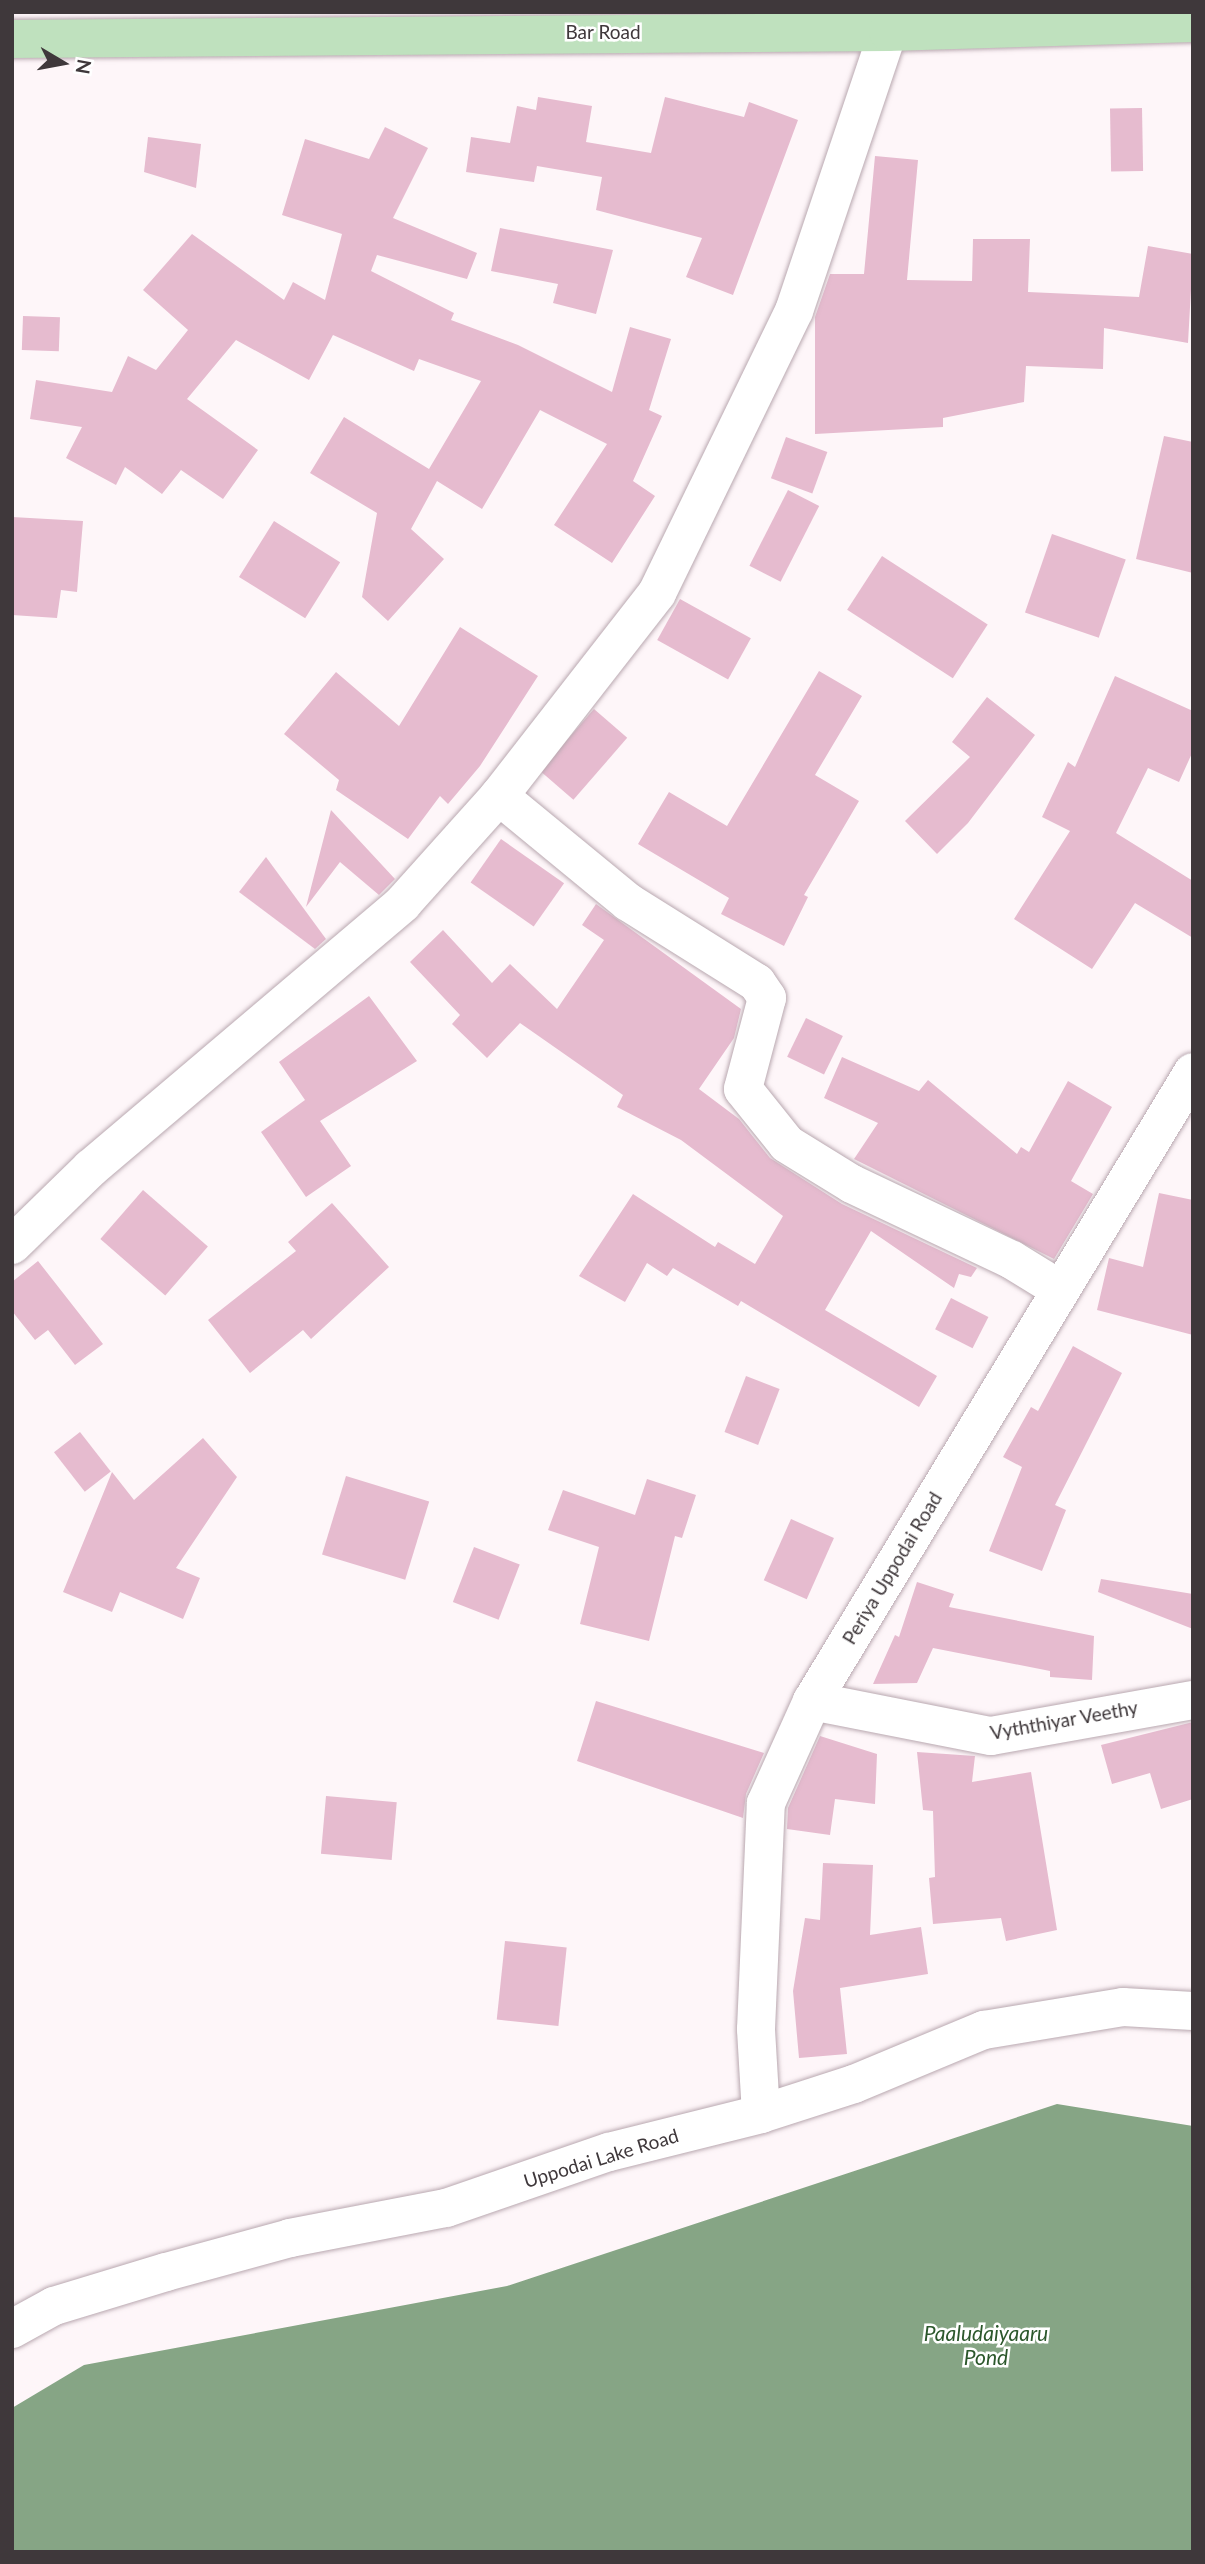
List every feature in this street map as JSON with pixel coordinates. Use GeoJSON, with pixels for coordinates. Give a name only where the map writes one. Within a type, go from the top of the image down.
{"type":"FeatureCollection","features":[{"type":"Feature","properties":{"kind":"main road","name":"Bar Road"},"geometry":{"type":"LineString","coordinates":[[12,39],[764,22],[888,32],[1132,19],[1193,23]]}},
{"type":"Feature","properties":{"kind":"street"},"geometry":{"type":"LineString","coordinates":[[12,1245],[90,1168],[402,903],[499,796],[657,593],[794,311],[888,32]]}},
{"type":"Feature","properties":{"kind":"street"},"geometry":{"type":"LineString","coordinates":[[499,796],[628,902],[757,983],[767,998],[743,1089],[786,1144],[852,1184],[1012,1259],[1061,1290]]}},
{"type":"Feature","properties":{"kind":"street","name":"Periya Uppodai Road"},"geometry":{"type":"LineString","coordinates":[[761,2114],[756,2029],[766,1803],[811,1701],[1193,1072]]}},
{"type":"Feature","properties":{"kind":"street","name":"Vyththiyar Veethy"},"geometry":{"type":"LineString","coordinates":[[811,1701],[991,1736],[1193,1700]]}},
{"type":"Feature","properties":{"kind":"street","name":"Uppodai Lake Road"},"geometry":{"type":"LineString","coordinates":[[12,2329],[54,2306],[166,2272],[290,2238],[446,2208],[609,2152],[761,2114],[854,2084],[984,2030],[1123,2007],[1193,2011]]}},
{"type":"Feature","properties":{"kind":"water","name":"Paaludaiyaaru Pond"},"geometry":{"type":"Polygon","coordinates":[[[1057,2104],[1193,2126],[1193,2552],[12,2552],[12,2408],[84,2365],[507,2286],[1057,2104]]]}},
{"type":"Feature","properties":{"kind":"building"},"geometry":{"type":"Polygon","coordinates":[[[538,97],[592,106],[586,142],[651,153],[665,97],[744,117],[749,102],[798,120],[733,295],[686,277],[702,238],[596,210],[602,177],[537,166],[534,182],[466,172],[471,137],[510,143],[517,106],[536,110],[538,97]]]}},
{"type":"Feature","properties":{"kind":"building"},"geometry":{"type":"Polygon","coordinates":[[[1142,108],[1143,171],[1111,172],[1110,109],[1142,108]]]}},
{"type":"Feature","properties":{"kind":"building"},"geometry":{"type":"Polygon","coordinates":[[[385,127],[428,148],[393,218],[477,253],[467,279],[377,255],[371,271],[454,313],[451,320],[518,345],[612,392],[630,327],[671,339],[649,410],[662,416],[633,481],[655,496],[612,563],[554,525],[607,444],[540,410],[482,509],[437,481],[411,529],[444,559],[388,621],[362,597],[377,513],[310,473],[344,417],[429,469],[481,381],[419,359],[414,371],[333,335],[309,380],[236,340],[187,399],[258,450],[223,499],[181,470],[162,494],[125,467],[116,485],[66,458],[82,427],[30,419],[36,380],[112,392],[128,356],[156,370],[188,330],[143,290],[192,234],[284,300],[293,282],[325,300],[342,234],[282,215],[305,139],[369,159],[385,127]]]}},
{"type":"Feature","properties":{"kind":"building"},"geometry":{"type":"Polygon","coordinates":[[[148,137],[201,144],[196,188],[144,172],[148,137]]]}},
{"type":"Feature","properties":{"kind":"building"},"geometry":{"type":"Polygon","coordinates":[[[875,156],[918,160],[907,280],[972,281],[973,239],[1030,239],[1028,292],[1139,297],[1148,246],[1193,254],[1188,343],[1104,328],[1103,369],[1026,366],[1024,402],[943,418],[943,427],[815,434],[815,317],[830,274],[864,274],[875,156]]]}},
{"type":"Feature","properties":{"kind":"building"},"geometry":{"type":"Polygon","coordinates":[[[500,228],[613,250],[596,314],[553,303],[558,284],[491,271],[500,228]]]}},
{"type":"Feature","properties":{"kind":"building"},"geometry":{"type":"Polygon","coordinates":[[[23,316],[60,317],[59,351],[22,350],[23,316]]]}},
{"type":"Feature","properties":{"kind":"building"},"geometry":{"type":"Polygon","coordinates":[[[1164,436],[1193,442],[1193,573],[1136,559],[1164,436]]]}},
{"type":"Feature","properties":{"kind":"building"},"geometry":{"type":"Polygon","coordinates":[[[786,437],[827,452],[812,493],[771,478],[786,437]]]}},
{"type":"Feature","properties":{"kind":"building"},"geometry":{"type":"Polygon","coordinates":[[[788,490],[819,506],[781,582],[749,566],[788,490]]]}},
{"type":"Feature","properties":{"kind":"building"},"geometry":{"type":"Polygon","coordinates":[[[12,517],[83,521],[77,592],[61,590],[57,618],[12,615],[12,517]]]}},
{"type":"Feature","properties":{"kind":"building"},"geometry":{"type":"Polygon","coordinates":[[[274,521],[340,562],[305,618],[239,577],[274,521]]]}},
{"type":"Feature","properties":{"kind":"building"},"geometry":{"type":"Polygon","coordinates":[[[1052,534],[1126,559],[1099,638],[1025,612],[1052,534]]]}},
{"type":"Feature","properties":{"kind":"building"},"geometry":{"type":"Polygon","coordinates":[[[882,556],[988,625],[953,678],[847,610],[882,556]]]}},
{"type":"Feature","properties":{"kind":"building"},"geometry":{"type":"Polygon","coordinates":[[[680,599],[751,638],[728,679],[657,640],[680,599]]]}},
{"type":"Feature","properties":{"kind":"building"},"geometry":{"type":"Polygon","coordinates":[[[460,627],[538,676],[480,766],[448,804],[440,796],[408,839],[336,790],[339,780],[284,734],[336,672],[399,726],[460,627]]]}},
{"type":"Feature","properties":{"kind":"building"},"geometry":{"type":"Polygon","coordinates":[[[819,671],[862,696],[815,775],[859,801],[804,895],[808,897],[784,946],[721,914],[729,898],[638,844],[669,792],[727,826],[819,671]]]}},
{"type":"Feature","properties":{"kind":"building"},"geometry":{"type":"Polygon","coordinates":[[[1115,676],[1193,711],[1193,751],[1179,782],[1148,768],[1116,833],[1193,881],[1193,938],[1135,903],[1092,969],[1014,919],[1070,831],[1042,817],[1068,762],[1075,767],[1115,676]]]}},
{"type":"Feature","properties":{"kind":"building"},"geometry":{"type":"Polygon","coordinates":[[[987,697],[1035,735],[968,823],[937,854],[905,821],[970,757],[952,742],[987,697]]]}},
{"type":"Feature","properties":{"kind":"building"},"geometry":{"type":"Polygon","coordinates":[[[594,709],[627,738],[573,800],[540,771],[594,709]]]}},
{"type":"Feature","properties":{"kind":"building"},"geometry":{"type":"Polygon","coordinates":[[[331,810],[395,879],[379,895],[340,862],[306,907],[331,810]]]}},
{"type":"Feature","properties":{"kind":"building"},"geometry":{"type":"Polygon","coordinates":[[[501,839],[564,883],[534,927],[471,882],[501,839]]]}},
{"type":"Feature","properties":{"kind":"building"},"geometry":{"type":"Polygon","coordinates":[[[266,857],[326,939],[315,949],[239,892],[266,857]]]}},
{"type":"Feature","properties":{"kind":"building"},"geometry":{"type":"Polygon","coordinates":[[[596,904],[741,1009],[734,1038],[699,1089],[739,1119],[770,1158],[842,1204],[977,1268],[971,1277],[959,1274],[954,1288],[871,1231],[825,1310],[937,1376],[919,1407],[741,1301],[738,1306],[673,1268],[667,1276],[647,1263],[625,1302],[579,1276],[633,1194],[715,1247],[718,1242],[755,1264],[783,1216],[681,1140],[617,1107],[623,1095],[520,1023],[487,1058],[452,1024],[460,1015],[410,962],[443,930],[492,983],[510,964],[557,1009],[604,940],[582,925],[596,904]]]}},
{"type":"Feature","properties":{"kind":"building"},"geometry":{"type":"Polygon","coordinates":[[[369,996],[417,1061],[320,1121],[351,1166],[306,1197],[261,1132],[305,1100],[279,1062],[369,996]]]}},
{"type":"Feature","properties":{"kind":"building"},"geometry":{"type":"Polygon","coordinates":[[[806,1018],[843,1036],[824,1075],[787,1057],[806,1018]]]}},
{"type":"Feature","properties":{"kind":"building"},"geometry":{"type":"Polygon","coordinates":[[[842,1057],[919,1091],[928,1080],[1017,1154],[1021,1147],[1029,1152],[1068,1081],[1112,1107],[1071,1181],[1093,1194],[1054,1259],[854,1159],[878,1123],[824,1098],[842,1057]]]}},
{"type":"Feature","properties":{"kind":"building"},"geometry":{"type":"Polygon","coordinates":[[[143,1190],[208,1246],[165,1295],[100,1239],[143,1190]]]}},
{"type":"Feature","properties":{"kind":"building"},"geometry":{"type":"Polygon","coordinates":[[[1159,1193],[1193,1200],[1193,1335],[1097,1310],[1109,1258],[1143,1267],[1159,1193]]]}},
{"type":"Feature","properties":{"kind":"building"},"geometry":{"type":"Polygon","coordinates":[[[332,1203],[389,1267],[311,1339],[303,1330],[250,1373],[208,1320],[296,1251],[288,1242],[332,1203]]]}},
{"type":"Feature","properties":{"kind":"building"},"geometry":{"type":"Polygon","coordinates":[[[38,1261],[103,1344],[75,1365],[48,1330],[35,1340],[12,1311],[12,1282],[38,1261]]]}},
{"type":"Feature","properties":{"kind":"building"},"geometry":{"type":"Polygon","coordinates":[[[951,1298],[988,1317],[973,1348],[935,1329],[951,1298]]]}},
{"type":"Feature","properties":{"kind":"building"},"geometry":{"type":"Polygon","coordinates":[[[1073,1346],[1122,1373],[1055,1505],[1066,1510],[1042,1571],[989,1551],[1022,1467],[1003,1457],[1031,1407],[1038,1411],[1073,1346]]]}},
{"type":"Feature","properties":{"kind":"building"},"geometry":{"type":"Polygon","coordinates":[[[746,1376],[780,1389],[758,1445],[724,1432],[746,1376]]]}},
{"type":"Feature","properties":{"kind":"building"},"geometry":{"type":"Polygon","coordinates":[[[80,1432],[111,1471],[85,1492],[54,1452],[80,1432]]]}},
{"type":"Feature","properties":{"kind":"building"},"geometry":{"type":"Polygon","coordinates":[[[203,1438],[237,1477],[176,1568],[200,1578],[183,1619],[120,1592],[112,1612],[63,1592],[112,1472],[134,1500],[203,1438]]]}},
{"type":"Feature","properties":{"kind":"building"},"geometry":{"type":"Polygon","coordinates":[[[346,1476],[429,1501],[405,1580],[322,1554],[346,1476]]]}},
{"type":"Feature","properties":{"kind":"building"},"geometry":{"type":"Polygon","coordinates":[[[647,1479],[696,1495],[682,1538],[675,1536],[649,1641],[580,1624],[599,1547],[548,1530],[563,1490],[635,1515],[647,1479]]]}},
{"type":"Feature","properties":{"kind":"building"},"geometry":{"type":"Polygon","coordinates":[[[791,1519],[834,1538],[807,1599],[764,1580],[791,1519]]]}},
{"type":"Feature","properties":{"kind":"building"},"geometry":{"type":"Polygon","coordinates":[[[474,1547],[520,1565],[499,1620],[453,1602],[474,1547]]]}},
{"type":"Feature","properties":{"kind":"building"},"geometry":{"type":"Polygon","coordinates":[[[1101,1579],[1193,1594],[1193,1629],[1098,1592],[1101,1579]]]}},
{"type":"Feature","properties":{"kind":"building"},"geometry":{"type":"Polygon","coordinates":[[[917,1582],[954,1594],[949,1607],[1094,1636],[1092,1680],[1050,1677],[1050,1671],[933,1648],[917,1683],[873,1684],[895,1635],[899,1637],[917,1582]]]}},
{"type":"Feature","properties":{"kind":"building"},"geometry":{"type":"Polygon","coordinates":[[[596,1701],[764,1753],[746,1794],[743,1818],[577,1761],[596,1701]]]}},
{"type":"Feature","properties":{"kind":"building"},"geometry":{"type":"Polygon","coordinates":[[[1193,1722],[1193,1799],[1161,1809],[1150,1773],[1112,1784],[1101,1745],[1193,1722]]]}},
{"type":"Feature","properties":{"kind":"building"},"geometry":{"type":"Polygon","coordinates":[[[820,1736],[877,1754],[875,1804],[835,1799],[830,1835],[787,1829],[788,1808],[820,1736]]]}},
{"type":"Feature","properties":{"kind":"building"},"geometry":{"type":"Polygon","coordinates":[[[917,1752],[975,1756],[972,1782],[1031,1772],[1057,1930],[1006,1941],[1001,1918],[933,1924],[929,1878],[935,1877],[933,1811],[923,1810],[917,1752]]]}},
{"type":"Feature","properties":{"kind":"building"},"geometry":{"type":"Polygon","coordinates":[[[326,1796],[397,1802],[392,1860],[321,1854],[326,1796]]]}},
{"type":"Feature","properties":{"kind":"building"},"geometry":{"type":"Polygon","coordinates":[[[823,1863],[873,1865],[870,1935],[921,1927],[928,1974],[840,1988],[847,2054],[799,2058],[793,1991],[805,1918],[820,1920],[823,1863]]]}},
{"type":"Feature","properties":{"kind":"building"},"geometry":{"type":"Polygon","coordinates":[[[505,1941],[567,1947],[558,2026],[497,2020],[505,1941]]]}}]}
